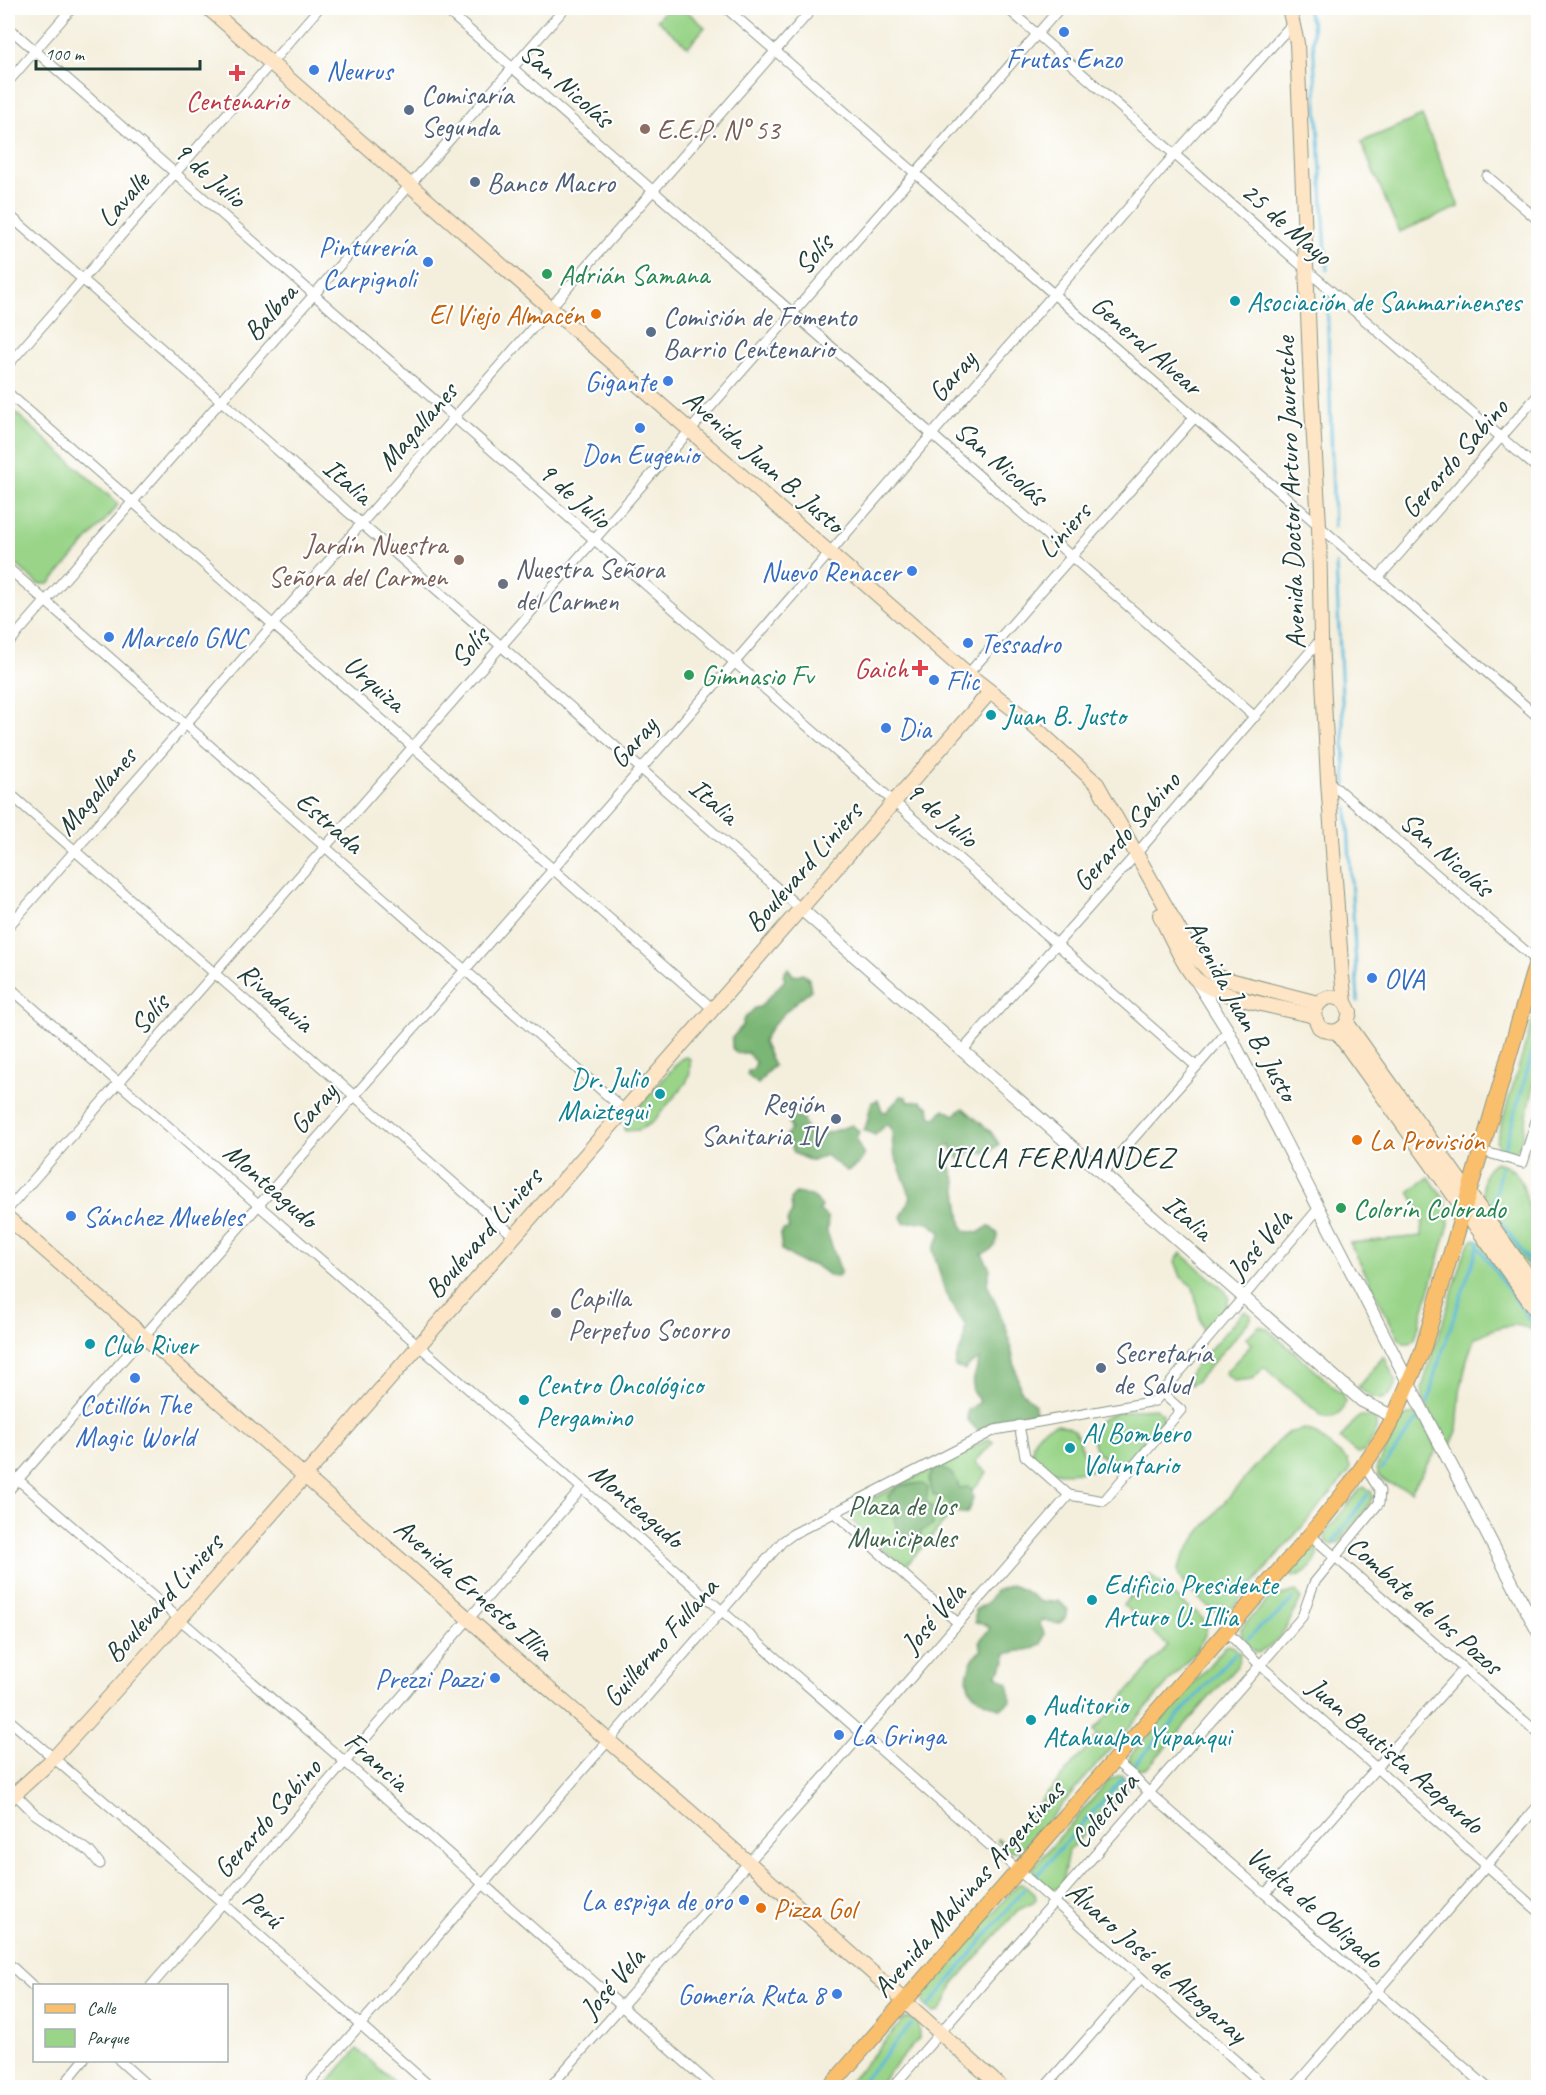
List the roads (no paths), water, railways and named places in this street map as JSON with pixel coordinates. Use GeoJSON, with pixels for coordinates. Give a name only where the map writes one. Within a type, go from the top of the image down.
{"type":"FeatureCollection","features":[{"type":"Feature","properties":{"kind":"main road","name":"Avenida Juan B. Justo"},"geometry":{"type":"LineString","coordinates":[[208,8],[990,692],[1091,789],[1192,953],[1209,971],[1218,977],[1316,1009]]}},
{"type":"Feature","properties":{"kind":"main road","name":"Avenida Doctor Arturo Jauretche"},"geometry":{"type":"LineString","coordinates":[[1289,8],[1297,43],[1328,781],[1342,977],[1345,1002],[1350,1012],[1342,1028],[1330,1032],[1319,1027],[1316,1009]]}},
{"type":"Feature","properties":{"kind":"main road","name":"Boulevard Liniers"},"geometry":{"type":"LineString","coordinates":[[11,1797],[53,1759],[179,1620],[990,692]]}},
{"type":"Feature","properties":{"kind":"main road","name":"Avenida Juan B. Justo"},"geometry":{"type":"LineString","coordinates":[[1133,857],[1195,978]]}},
{"type":"Feature","properties":{"kind":"main road","name":"Avenida Malvinas Argentinas"},"geometry":{"type":"LineString","coordinates":[[829,2088],[1310,1535],[1364,1465],[1394,1417],[1422,1352],[1538,959]]}},
{"type":"Feature","properties":{"kind":"main road"},"geometry":{"type":"LineString","coordinates":[[1331,997],[1342,977]]}},
{"type":"Feature","properties":{"kind":"main road"},"geometry":{"type":"LineString","coordinates":[[1195,978],[1213,989],[1230,995],[1316,1009],[1322,999],[1340,998],[1345,1002]]}},
{"type":"Feature","properties":{"kind":"main road","name":"Avenida Doctor Arturo Jauretche"},"geometry":{"type":"LineString","coordinates":[[1342,1028],[1539,1290]]}},
{"type":"Feature","properties":{"kind":"main road","name":"Avenida Doctor Arturo Jauretche"},"geometry":{"type":"LineString","coordinates":[[1342,1028],[1464,1212],[1539,1313]]}},
{"type":"Feature","properties":{"kind":"main road","name":"Avenida Ernesto Illia"},"geometry":{"type":"LineString","coordinates":[[8,1218],[748,1862],[1002,2088]]}},
{"type":"Feature","properties":{"kind":"street"},"geometry":{"type":"LineString","coordinates":[[8,82],[72,8]]}},
{"type":"Feature","properties":{"kind":"street","name":"Lavalle"},"geometry":{"type":"LineString","coordinates":[[8,365],[320,8]]}},
{"type":"Feature","properties":{"kind":"street","name":"San Nicolás"},"geometry":{"type":"LineString","coordinates":[[444,8],[1256,717]]}},
{"type":"Feature","properties":{"kind":"street","name":"Balboa"},"geometry":{"type":"LineString","coordinates":[[8,644],[565,8]]}},
{"type":"Feature","properties":{"kind":"street","name":"General Alvear"},"geometry":{"type":"LineString","coordinates":[[726,8],[1539,717]]}},
{"type":"Feature","properties":{"kind":"street","name":"Magallanes"},"geometry":{"type":"LineString","coordinates":[[8,927],[813,8]]}},
{"type":"Feature","properties":{"kind":"street","name":"25 de Mayo"},"geometry":{"type":"LineString","coordinates":[[1007,8],[1539,469]]}},
{"type":"Feature","properties":{"kind":"street","name":"Solís"},"geometry":{"type":"LineString","coordinates":[[8,1209],[1060,8]]}},
{"type":"Feature","properties":{"kind":"street","name":"Garay"},"geometry":{"type":"LineString","coordinates":[[8,1491],[734,663],[1175,154],[1293,23]]}},
{"type":"Feature","properties":{"kind":"street","name":"9 de Julio"},"geometry":{"type":"LineString","coordinates":[[8,27],[1196,1066]]}},
{"type":"Feature","properties":{"kind":"street"},"geometry":{"type":"LineString","coordinates":[[1487,176],[1539,220]]}},
{"type":"Feature","properties":{"kind":"street","name":"Italia"},"geometry":{"type":"LineString","coordinates":[[8,214],[1362,1401],[1394,1417]]}},
{"type":"Feature","properties":{"kind":"street","name":"Urquiza"},"geometry":{"type":"LineString","coordinates":[[8,393],[713,1009]]}},
{"type":"Feature","properties":{"kind":"street","name":"Gerardo Sabino"},"geometry":{"type":"LineString","coordinates":[[1378,577],[1539,394]]}},
{"type":"Feature","properties":{"kind":"street","name":"Liniers"},"geometry":{"type":"LineString","coordinates":[[968,674],[1195,417]]}},
{"type":"Feature","properties":{"kind":"street","name":"Estrada"},"geometry":{"type":"LineString","coordinates":[[8,568],[624,1110]]}},
{"type":"Feature","properties":{"kind":"street","name":"Gerardo Sabino"},"geometry":{"type":"LineString","coordinates":[[962,1051],[1256,717],[1321,639]]}},
{"type":"Feature","properties":{"kind":"street","name":"San Nicolás"},"geometry":{"type":"LineString","coordinates":[[1328,781],[1538,959]]}},
{"type":"Feature","properties":{"kind":"street","name":"Rivadavia"},"geometry":{"type":"LineString","coordinates":[[8,792],[514,1236]]}},
{"type":"Feature","properties":{"kind":"street","name":"Avenida Juan B. Justo"},"geometry":{"type":"LineString","coordinates":[[1195,978],[1228,1030],[1539,1632]]}},
{"type":"Feature","properties":{"kind":"street","name":"Monteagudo"},"geometry":{"type":"LineString","coordinates":[[8,986],[1019,1869]]}},
{"type":"Feature","properties":{"kind":"street"},"geometry":{"type":"LineString","coordinates":[[1102,1174],[1228,1030]]}},
{"type":"Feature","properties":{"kind":"street"},"geometry":{"type":"LineString","coordinates":[[1482,1151],[1523,1163],[1539,1114]]}},
{"type":"Feature","properties":{"kind":"street","name":"José Vela"},"geometry":{"type":"LineString","coordinates":[[1162,1393],[1319,1208]]}},
{"type":"Feature","properties":{"kind":"street"},"geometry":{"type":"LineString","coordinates":[[1019,1425],[1025,1456],[1069,1495],[1104,1501],[1181,1410],[1162,1393]]}},
{"type":"Feature","properties":{"kind":"street","name":"Guillermo Fullana"},"geometry":{"type":"LineString","coordinates":[[305,2088],[782,1542],[834,1512],[995,1430],[1155,1401],[1162,1393]]}},
{"type":"Feature","properties":{"kind":"street","name":"Colectora"},"geometry":{"type":"LineString","coordinates":[[892,2088],[1302,1617],[1314,1583],[1379,1503],[1380,1491],[1364,1465]]}},
{"type":"Feature","properties":{"kind":"street","name":"Francia"},"geometry":{"type":"LineString","coordinates":[[8,1471],[345,1762],[714,2088]]}},
{"type":"Feature","properties":{"kind":"street","name":"Gerardo Sabino"},"geometry":{"type":"LineString","coordinates":[[152,1984],[582,1488]]}},
{"type":"Feature","properties":{"kind":"street","name":"José Vela"},"geometry":{"type":"LineString","coordinates":[[549,2088],[863,1733],[1069,1495]]}},
{"type":"Feature","properties":{"kind":"street"},"geometry":{"type":"LineString","coordinates":[[834,1512],[958,1623]]}},
{"type":"Feature","properties":{"kind":"street","name":"Combate de los Pozos"},"geometry":{"type":"LineString","coordinates":[[1310,1535],[1539,1733]]}},
{"type":"Feature","properties":{"kind":"street","name":"Juan Bautista Azopardo"},"geometry":{"type":"LineString","coordinates":[[1226,1631],[1260,1665],[1539,1911]]}},
{"type":"Feature","properties":{"kind":"street"},"geometry":{"type":"LineString","coordinates":[[1265,1894],[1464,1669]]}},
{"type":"Feature","properties":{"kind":"street","name":"Perú"},"geometry":{"type":"LineString","coordinates":[[8,1719],[361,2023],[432,2088]]}},
{"type":"Feature","properties":{"kind":"street","name":"Vuelta de Obligado"},"geometry":{"type":"LineString","coordinates":[[1114,1760],[1488,2088]]}},
{"type":"Feature","properties":{"kind":"street"},"geometry":{"type":"LineString","coordinates":[[11,1797],[90,1852],[100,1864]]}},
{"type":"Feature","properties":{"kind":"street"},"geometry":{"type":"LineString","coordinates":[[1293,2088],[1539,1806]]}},
{"type":"Feature","properties":{"kind":"street","name":"Álvaro José de Alzogaray"},"geometry":{"type":"LineString","coordinates":[[1019,1869],[1026,1878],[1268,2088]]}},
{"type":"Feature","properties":{"kind":"street"},"geometry":{"type":"LineString","coordinates":[[8,1963],[33,1986]]}},
{"type":"Feature","properties":{"kind":"street"},"geometry":{"type":"LineString","coordinates":[[1044,2088],[1142,1978]]}},
{"type":"Feature","properties":{"kind":"street"},"geometry":{"type":"LineString","coordinates":[[61,2088],[83,2062]]}},
{"type":"Feature","properties":{"kind":"street"},"geometry":{"type":"LineString","coordinates":[[121,2062],[150,2088]]}},
{"type":"Feature","properties":{"kind":"waterway"},"geometry":{"type":"LineString","coordinates":[[1306,8],[1312,23],[1327,270]]}},
{"type":"Feature","properties":{"kind":"waterway"},"geometry":{"type":"LineString","coordinates":[[1327,296],[1334,527]]}},
{"type":"Feature","properties":{"kind":"waterway"},"geometry":{"type":"LineString","coordinates":[[1336,564],[1346,786]]}},
{"type":"Feature","properties":{"kind":"waterway"},"geometry":{"type":"LineString","coordinates":[[1347,808],[1358,1001]]}},
{"type":"Feature","properties":{"kind":"waterway"},"geometry":{"type":"LineString","coordinates":[[1505,1148],[1538,1034]]}},
{"type":"Feature","properties":{"kind":"waterway"},"geometry":{"type":"LineString","coordinates":[[1501,1167],[1493,1204],[1498,1218],[1538,1274]]}},
{"type":"Feature","properties":{"kind":"waterway"},"geometry":{"type":"LineString","coordinates":[[1428,1403],[1435,1373],[1478,1241]]}},
{"type":"Feature","properties":{"kind":"waterway"},"geometry":{"type":"LineString","coordinates":[[1478,1246],[1538,1332]]}},
{"type":"Feature","properties":{"kind":"waterway"},"geometry":{"type":"LineString","coordinates":[[1382,1469],[1416,1421],[1420,1420]]}},
{"type":"Feature","properties":{"kind":"waterway"},"geometry":{"type":"LineString","coordinates":[[1334,1541],[1368,1494]]}},
{"type":"Feature","properties":{"kind":"waterway"},"geometry":{"type":"LineString","coordinates":[[1248,1639],[1293,1599]]}},
{"type":"Feature","properties":{"kind":"waterway"},"geometry":{"type":"LineString","coordinates":[[1134,1765],[1236,1652]]}},
{"type":"Feature","properties":{"kind":"waterway"},"geometry":{"type":"LineString","coordinates":[[1036,1876],[1123,1778]]}},
{"type":"Feature","properties":{"kind":"waterway"},"geometry":{"type":"LineString","coordinates":[[929,2006],[1024,1889]]}},
{"type":"Feature","properties":{"kind":"waterway"},"geometry":{"type":"LineString","coordinates":[[856,2088],[912,2024]]}},
{"type":"Feature","properties":{"kind":"place","name":"Frutas Enzo"},"geometry":{"type":"Point","coordinates":[1064,32]}},
{"type":"Feature","properties":{"kind":"place","name":"Neurus"},"geometry":{"type":"Point","coordinates":[314,70]}},
{"type":"Feature","properties":{"kind":"place","name":"Centenario"},"geometry":{"type":"Point","coordinates":[237,73]}},
{"type":"Feature","properties":{"kind":"place","name":"Comisaría Segunda"},"geometry":{"type":"Point","coordinates":[409,110]}},
{"type":"Feature","properties":{"kind":"place","name":"E.E.P. N° 53"},"geometry":{"type":"Point","coordinates":[645,129]}},
{"type":"Feature","properties":{"kind":"place","name":"Banco Macro"},"geometry":{"type":"Point","coordinates":[475,182]}},
{"type":"Feature","properties":{"kind":"place","name":"Pinturería Carpignoli"},"geometry":{"type":"Point","coordinates":[428,262]}},
{"type":"Feature","properties":{"kind":"place","name":"Adrián Samana"},"geometry":{"type":"Point","coordinates":[547,274]}},
{"type":"Feature","properties":{"kind":"place","name":"Asociación de Sanmarinenses"},"geometry":{"type":"Point","coordinates":[1235,301]}},
{"type":"Feature","properties":{"kind":"place","name":"El Viejo Almacén"},"geometry":{"type":"Point","coordinates":[596,314]}},
{"type":"Feature","properties":{"kind":"place","name":"Comisión de Fomento Barrio Centenario"},"geometry":{"type":"Point","coordinates":[651,332]}},
{"type":"Feature","properties":{"kind":"place","name":"Gigante"},"geometry":{"type":"Point","coordinates":[668,381]}},
{"type":"Feature","properties":{"kind":"place","name":"Don Eugenio"},"geometry":{"type":"Point","coordinates":[640,428]}},
{"type":"Feature","properties":{"kind":"place","name":"Jardín Nuestra Señora del Carmen"},"geometry":{"type":"Point","coordinates":[459,560]}},
{"type":"Feature","properties":{"kind":"place","name":"Nuevo Renacer"},"geometry":{"type":"Point","coordinates":[912,571]}},
{"type":"Feature","properties":{"kind":"place","name":"Nuestra Señora del Carmen"},"geometry":{"type":"Point","coordinates":[503,584]}},
{"type":"Feature","properties":{"kind":"place","name":"Marcelo GNC"},"geometry":{"type":"Point","coordinates":[109,637]}},
{"type":"Feature","properties":{"kind":"place","name":"Tessadro"},"geometry":{"type":"Point","coordinates":[968,643]}},
{"type":"Feature","properties":{"kind":"place","name":"Gaich"},"geometry":{"type":"Point","coordinates":[920,668]}},
{"type":"Feature","properties":{"kind":"place","name":"Gimnasio Fv"},"geometry":{"type":"Point","coordinates":[689,675]}},
{"type":"Feature","properties":{"kind":"place","name":"Flic"},"geometry":{"type":"Point","coordinates":[934,680]}},
{"type":"Feature","properties":{"kind":"place","name":"Juan B. Justo"},"geometry":{"type":"Point","coordinates":[991,715]}},
{"type":"Feature","properties":{"kind":"place","name":"Dia"},"geometry":{"type":"Point","coordinates":[886,728]}},
{"type":"Feature","properties":{"kind":"place","name":"OVA"},"geometry":{"type":"Point","coordinates":[1372,978]}},
{"type":"Feature","properties":{"kind":"place","name":"Dr. Julio Maiztegui"},"geometry":{"type":"Point","coordinates":[660,1094]}},
{"type":"Feature","properties":{"kind":"place","name":"Región Sanitaria IV"},"geometry":{"type":"Point","coordinates":[836,1119]}},
{"type":"Feature","properties":{"kind":"place","name":"La Provisión"},"geometry":{"type":"Point","coordinates":[1357,1140]}},
{"type":"Feature","properties":{"kind":"place","name":"Colorín Colorado"},"geometry":{"type":"Point","coordinates":[1341,1208]}},
{"type":"Feature","properties":{"kind":"place","name":"Sánchez Muebles"},"geometry":{"type":"Point","coordinates":[71,1216]}},
{"type":"Feature","properties":{"kind":"place","name":"Capilla Perpetuo Socorro"},"geometry":{"type":"Point","coordinates":[556,1313]}},
{"type":"Feature","properties":{"kind":"place","name":"Club River"},"geometry":{"type":"Point","coordinates":[90,1344]}},
{"type":"Feature","properties":{"kind":"place","name":"Secretaría de Salud"},"geometry":{"type":"Point","coordinates":[1101,1368]}},
{"type":"Feature","properties":{"kind":"place","name":"Cotillón The Magic World"},"geometry":{"type":"Point","coordinates":[135,1378]}},
{"type":"Feature","properties":{"kind":"place","name":"Centro Oncológico Pergamino"},"geometry":{"type":"Point","coordinates":[524,1400]}},
{"type":"Feature","properties":{"kind":"place","name":"Al Bombero Voluntario"},"geometry":{"type":"Point","coordinates":[1070,1448]}},
{"type":"Feature","properties":{"kind":"place","name":"Edificio Presidente Arturo U. Illia"},"geometry":{"type":"Point","coordinates":[1092,1600]}},
{"type":"Feature","properties":{"kind":"place","name":"Prezzi Pazzi"},"geometry":{"type":"Point","coordinates":[495,1678]}},
{"type":"Feature","properties":{"kind":"place","name":"Auditorio Atahualpa Yupanqui"},"geometry":{"type":"Point","coordinates":[1031,1720]}},
{"type":"Feature","properties":{"kind":"place","name":"La Gringa"},"geometry":{"type":"Point","coordinates":[839,1735]}},
{"type":"Feature","properties":{"kind":"place","name":"La espiga de oro"},"geometry":{"type":"Point","coordinates":[744,1900]}},
{"type":"Feature","properties":{"kind":"place","name":"Pizza Gol"},"geometry":{"type":"Point","coordinates":[761,1908]}},
{"type":"Feature","properties":{"kind":"place","name":"Gomería Ruta 8"},"geometry":{"type":"Point","coordinates":[837,1994]}},
{"type":"Feature","properties":{"kind":"district","name":"VILLA FERNANDEZ"},"geometry":{"type":"Point","coordinates":[1054,1157]}},
{"type":"Feature","properties":{"kind":"park label","name":"Plaza de los Municipales"},"geometry":{"type":"Point","coordinates":[902,1521]}}]}
